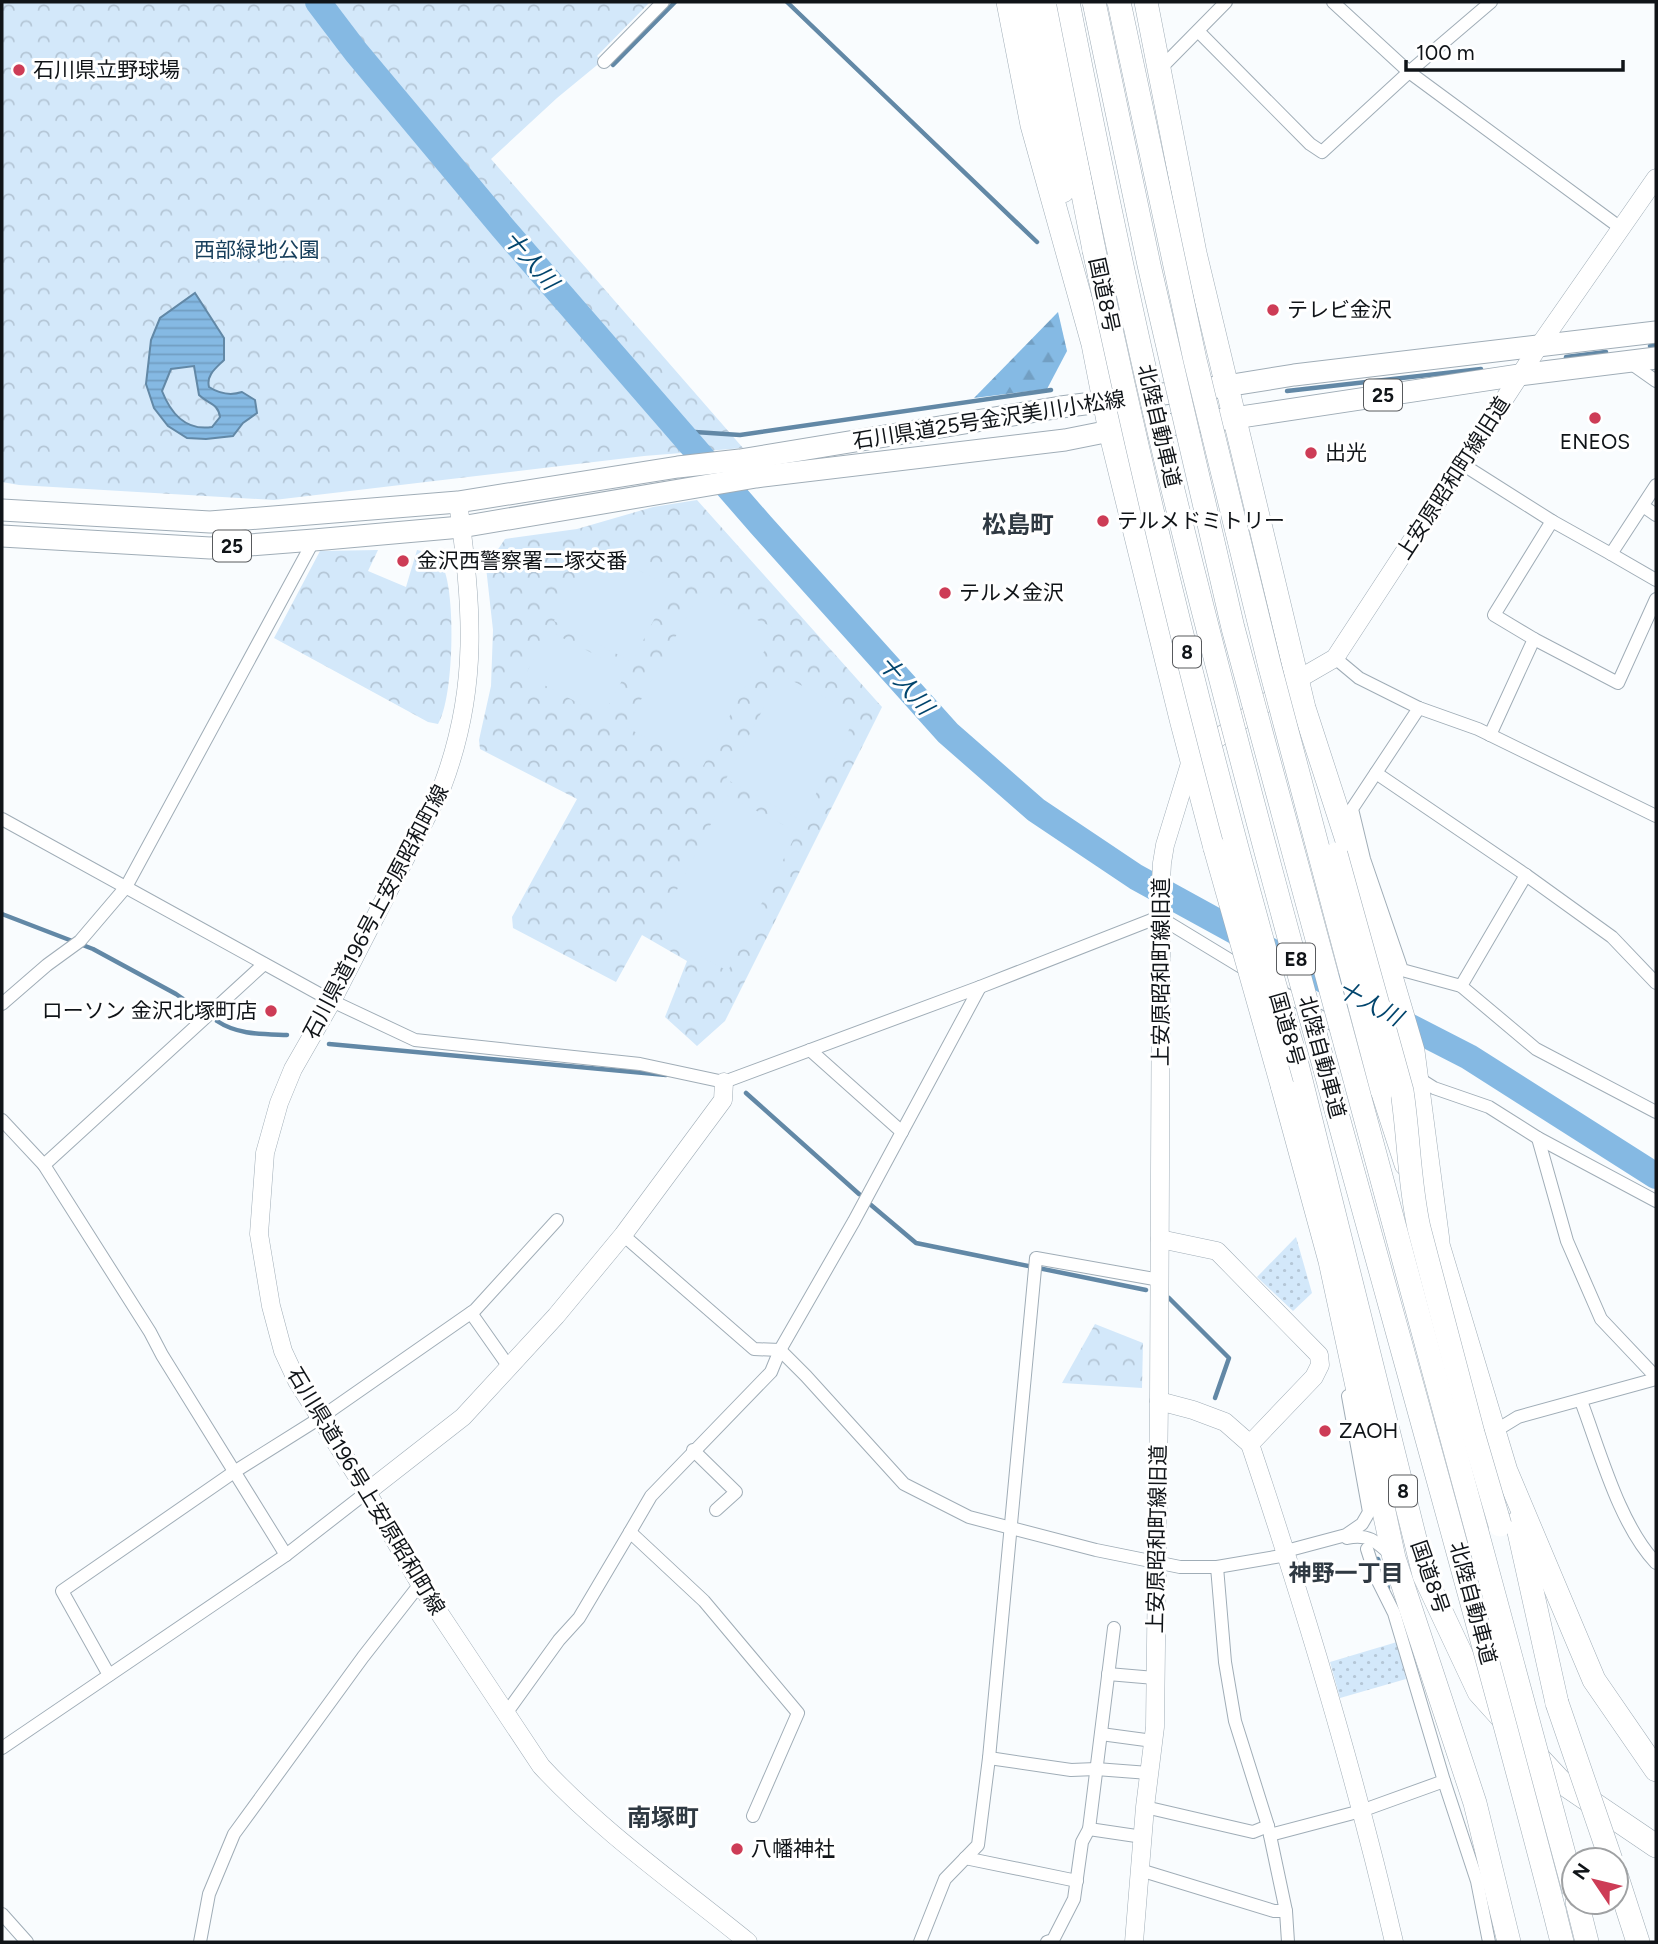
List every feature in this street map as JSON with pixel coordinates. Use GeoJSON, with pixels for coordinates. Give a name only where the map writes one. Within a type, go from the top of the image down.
{"type":"FeatureCollection","features":[{"type":"Feature","properties":{"kind":"highway"},"geometry":{"type":"LineString","coordinates":[[1008,2],[1032,125],[1093,344],[1110,431],[1215,848],[1330,1261],[1394,1558],[1475,1802],[1509,1942]]}},
{"type":"Feature","properties":{"kind":"highway"},"geometry":{"type":"LineString","coordinates":[[1024,2],[1059,162],[1079,291]]}},
{"type":"Feature","properties":{"kind":"highway","name":"国道8号"},"geometry":{"type":"LineString","coordinates":[[1045,2],[1094,250],[1143,474],[1250,900],[1294,1052],[1424,1574],[1479,1692],[1560,1781],[1656,1846]]}},
{"type":"Feature","properties":{"kind":"highway","name":"北陸自動車道"},"geometry":{"type":"LineString","coordinates":[[1068,2],[1164,452],[1210,634],[1562,1942]]}},
{"type":"Feature","properties":{"kind":"highway","name":"北陸自動車道"},"geometry":{"type":"LineString","coordinates":[[1094,2],[1149,265],[1233,628],[1562,1846]]}},
{"type":"Feature","properties":{"kind":"highway"},"geometry":{"type":"LineString","coordinates":[[1119,2],[1199,373],[1270,667],[1382,1090],[1401,1151],[1438,1241],[1495,1431],[1557,1703]]}},
{"type":"Feature","properties":{"kind":"highway"},"geometry":{"type":"LineString","coordinates":[[1146,2],[1195,253],[1308,721],[1332,837],[1402,1091],[1408,1129],[1413,1200],[1419,1228],[1473,1433],[1533,1637],[1607,1846]]}},
{"type":"Feature","properties":{"kind":"highway"},"geometry":{"type":"LineString","coordinates":[[1308,721],[1396,971],[1399,999],[1413,1051],[1438,1241]]}},
{"type":"Feature","properties":{"kind":"highway"},"geometry":{"type":"LineString","coordinates":[[1361,1399],[1412,1551],[1424,1574]]}},
{"type":"Feature","properties":{"kind":"highway"},"geometry":{"type":"LineString","coordinates":[[1506,1471],[1594,1680],[1656,1770]]}},
{"type":"Feature","properties":{"kind":"highway"},"geometry":{"type":"LineString","coordinates":[[1630,1915],[1638,1939]]}},
{"type":"Feature","properties":{"kind":"highway","name":"北陸自動車道"},"geometry":{"type":"LineString","coordinates":[[1580,1916],[1587,1942]]}},
{"type":"Feature","properties":{"kind":"main road","name":"石川県道25号金沢美川小松線"},"geometry":{"type":"LineString","coordinates":[[458,502],[1294,374],[1656,332]]}},
{"type":"Feature","properties":{"kind":"main road","name":"石川県道25号金沢美川小松線"},"geometry":{"type":"LineString","coordinates":[[461,527],[756,477],[1065,440],[1110,431],[1234,418],[1519,375],[1656,358]]}},
{"type":"Feature","properties":{"kind":"main road","name":"25"},"geometry":{"type":"LineString","coordinates":[[2,510],[210,522],[458,502]]}},
{"type":"Feature","properties":{"kind":"main road","name":"25"},"geometry":{"type":"LineString","coordinates":[[2,536],[210,548],[461,527]]}},
{"type":"Feature","properties":{"kind":"street"},"geometry":{"type":"LineString","coordinates":[[604,62],[663,2]]}},
{"type":"Feature","properties":{"kind":"street"},"geometry":{"type":"LineString","coordinates":[[1158,72],[1226,2]]}},
{"type":"Feature","properties":{"kind":"street"},"geometry":{"type":"LineString","coordinates":[[1333,2],[1409,72],[1622,229]]}},
{"type":"Feature","properties":{"kind":"street"},"geometry":{"type":"LineString","coordinates":[[1198,31],[1310,144],[1322,152],[1491,2]]}},
{"type":"Feature","properties":{"kind":"street","name":"上安原昭和町線旧道"},"geometry":{"type":"LineString","coordinates":[[1134,1942],[1153,1741],[1155,1678],[1160,1280],[1159,917],[1165,845],[1192,757],[1297,680],[1335,658],[1519,375],[1656,178]]}},
{"type":"Feature","properties":{"kind":"street"},"geometry":{"type":"LineString","coordinates":[[1629,362],[1656,381]]}},
{"type":"Feature","properties":{"kind":"street"},"geometry":{"type":"LineString","coordinates":[[1462,464],[1552,521],[1656,580]]}},
{"type":"Feature","properties":{"kind":"street"},"geometry":{"type":"LineString","coordinates":[[1611,554],[1656,485]]}},
{"type":"Feature","properties":{"kind":"street","name":"石川県道196号上安原昭和町線"},"geometry":{"type":"LineString","coordinates":[[458,502],[471,613],[469,685],[456,751],[442,787],[332,1001],[293,1069],[279,1103],[265,1153],[259,1234],[271,1306],[283,1351],[297,1381],[367,1492],[420,1584],[541,1766],[563,1789],[748,1942]]}},
{"type":"Feature","properties":{"kind":"street"},"geometry":{"type":"LineString","coordinates":[[1643,506],[1656,515]]}},
{"type":"Feature","properties":{"kind":"street"},"geometry":{"type":"LineString","coordinates":[[1552,521],[1494,615],[1618,683],[1656,599]]}},
{"type":"Feature","properties":{"kind":"street"},"geometry":{"type":"LineString","coordinates":[[2,1004],[80,941],[126,887],[314,540]]}},
{"type":"Feature","properties":{"kind":"street"},"geometry":{"type":"LineString","coordinates":[[1490,735],[1534,639]]}},
{"type":"Feature","properties":{"kind":"street"},"geometry":{"type":"LineString","coordinates":[[1335,658],[1359,678],[1419,708],[1490,735],[1656,816]]}},
{"type":"Feature","properties":{"kind":"street"},"geometry":{"type":"LineString","coordinates":[[1419,708],[1352,810],[1396,971],[1461,986],[1536,1049],[1656,1112]]}},
{"type":"Feature","properties":{"kind":"street"},"geometry":{"type":"LineString","coordinates":[[1376,773],[1612,937],[1656,983]]}},
{"type":"Feature","properties":{"kind":"street"},"geometry":{"type":"LineString","coordinates":[[2,819],[332,1001],[415,1040],[640,1064],[724,1082],[981,987],[1159,917],[1434,1088],[1489,1107],[1538,1138],[1656,1201]]}},
{"type":"Feature","properties":{"kind":"street"},"geometry":{"type":"LineString","coordinates":[[1461,986],[1526,875]]}},
{"type":"Feature","properties":{"kind":"street"},"geometry":{"type":"LineString","coordinates":[[44,1165],[264,964]]}},
{"type":"Feature","properties":{"kind":"street"},"geometry":{"type":"LineString","coordinates":[[505,1715],[559,1640],[579,1618],[651,1496],[771,1372],[780,1350],[981,987]]}},
{"type":"Feature","properties":{"kind":"street"},"geometry":{"type":"LineString","coordinates":[[810,1050],[902,1132]]}},
{"type":"Feature","properties":{"kind":"street"},"geometry":{"type":"LineString","coordinates":[[2,1748],[286,1555],[463,1417],[556,1316],[623,1235],[723,1100],[724,1082]]}},
{"type":"Feature","properties":{"kind":"street"},"geometry":{"type":"LineString","coordinates":[[2,1120],[44,1165],[286,1555]]}},
{"type":"Feature","properties":{"kind":"street"},"geometry":{"type":"LineString","coordinates":[[1495,1431],[1518,1417],[1656,1378],[1601,1319],[1567,1241],[1538,1138]]}},
{"type":"Feature","properties":{"kind":"street"},"geometry":{"type":"LineString","coordinates":[[109,1675],[62,1591],[234,1472],[320,1419],[471,1313],[557,1220]]}},
{"type":"Feature","properties":{"kind":"street"},"geometry":{"type":"LineString","coordinates":[[623,1235],[754,1349],[780,1350],[904,1485],[969,1517],[1180,1567],[1217,1567],[1287,1555],[1347,1538],[1366,1536],[1375,1540],[1394,1558]]}},
{"type":"Feature","properties":{"kind":"street"},"geometry":{"type":"LineString","coordinates":[[1160,1238],[1217,1251],[1319,1355],[1320,1365],[1314,1377],[1250,1444]]}},
{"type":"Feature","properties":{"kind":"street"},"geometry":{"type":"LineString","coordinates":[[920,1942],[945,1879],[978,1844],[1012,1528],[1036,1258],[1160,1280]]}},
{"type":"Feature","properties":{"kind":"street"},"geometry":{"type":"LineString","coordinates":[[1287,1555],[1346,1535],[1362,1524],[1369,1512],[1346,1382],[1338,1304]]}},
{"type":"Feature","properties":{"kind":"street"},"geometry":{"type":"LineString","coordinates":[[471,1313],[509,1367]]}},
{"type":"Feature","properties":{"kind":"street"},"geometry":{"type":"LineString","coordinates":[[1159,1401],[1225,1422],[1250,1444],[1287,1555],[1361,1811],[1394,1942]]}},
{"type":"Feature","properties":{"kind":"street"},"geometry":{"type":"LineString","coordinates":[[1581,1401],[1625,1516],[1645,1551],[1656,1563]]}},
{"type":"Feature","properties":{"kind":"street"},"geometry":{"type":"LineString","coordinates":[[693,1450],[736,1492],[716,1510]]}},
{"type":"Feature","properties":{"kind":"street"},"geometry":{"type":"LineString","coordinates":[[630,1532],[704,1601],[798,1713],[753,1816]]}},
{"type":"Feature","properties":{"kind":"street"},"geometry":{"type":"LineString","coordinates":[[1367,1549],[1376,1577],[1394,1613],[1444,1781],[1478,1881],[1489,1942]]}},
{"type":"Feature","properties":{"kind":"street"},"geometry":{"type":"LineString","coordinates":[[1217,1567],[1225,1662],[1235,1721],[1269,1831],[1286,1911],[1288,1942]]}},
{"type":"Feature","properties":{"kind":"street"},"geometry":{"type":"LineString","coordinates":[[200,1942],[209,1894],[234,1834],[363,1657],[420,1584]]}},
{"type":"Feature","properties":{"kind":"street"},"geometry":{"type":"LineString","coordinates":[[1052,1942],[1074,1899],[1082,1842],[1089,1829],[1114,1628]]}},
{"type":"Feature","properties":{"kind":"street"},"geometry":{"type":"LineString","coordinates":[[1108,1674],[1155,1678]]}},
{"type":"Feature","properties":{"kind":"street"},"geometry":{"type":"LineString","coordinates":[[1101,1734],[1153,1741]]}},
{"type":"Feature","properties":{"kind":"street"},"geometry":{"type":"LineString","coordinates":[[989,1758],[1071,1770],[1149,1773]]}},
{"type":"Feature","properties":{"kind":"street"},"geometry":{"type":"LineString","coordinates":[[1145,1807],[1253,1832],[1269,1831],[1361,1811],[1444,1781]]}},
{"type":"Feature","properties":{"kind":"street"},"geometry":{"type":"LineString","coordinates":[[1089,1829],[1143,1837]]}},
{"type":"Feature","properties":{"kind":"street"},"geometry":{"type":"LineString","coordinates":[[965,1858],[1077,1881]]}},
{"type":"Feature","properties":{"kind":"street"},"geometry":{"type":"LineString","coordinates":[[1140,1870],[1274,1911],[1286,1911]]}},
{"type":"Feature","properties":{"kind":"street"},"geometry":{"type":"LineString","coordinates":[[2,1914],[27,1942]]}},
{"type":"Feature","properties":{"kind":"green space","name":"西部緑地公園"},"geometry":{"type":"Polygon","coordinates":[[[2,2],[650,2],[597,56],[602,61],[491,159],[743,448],[644,456],[274,500],[2,482],[2,2]]]}},
{"type":"Feature","properties":{"kind":"green space"},"geometry":{"type":"Polygon","coordinates":[[[1058,312],[1067,351],[1047,389],[974,398],[1058,312]]]}},
{"type":"Feature","properties":{"kind":"green space"},"geometry":{"type":"Polygon","coordinates":[[[697,500],[882,707],[725,1021],[697,1046],[665,1017],[687,961],[642,935],[616,982],[513,928],[512,917],[577,799],[480,749],[479,740],[491,686],[493,630],[486,567],[505,539],[577,529],[653,507],[697,500]]]}},
{"type":"Feature","properties":{"kind":"green space"},"geometry":{"type":"Polygon","coordinates":[[[594,547],[671,587],[632,662],[554,621],[594,547]]]}},
{"type":"Feature","properties":{"kind":"green space"},"geometry":{"type":"Polygon","coordinates":[[[378,550],[368,571],[406,587],[417,550],[432,555],[443,567],[450,599],[451,646],[447,693],[438,724],[428,722],[274,638],[320,551],[378,550]]]}},
{"type":"Feature","properties":{"kind":"green space"},"geometry":{"type":"Polygon","coordinates":[[[700,592],[776,629],[702,768],[626,727],[700,592]]]}},
{"type":"Feature","properties":{"kind":"green space"},"geometry":{"type":"Polygon","coordinates":[[[549,631],[627,671],[603,716],[525,675],[549,631]]]}},
{"type":"Feature","properties":{"kind":"green space"},"geometry":{"type":"Polygon","coordinates":[[[781,675],[857,714],[802,821],[726,779],[781,675]]]}},
{"type":"Feature","properties":{"kind":"green space"},"geometry":{"type":"Polygon","coordinates":[[[726,795],[797,832],[728,971],[655,932],[726,795]]]}},
{"type":"Feature","properties":{"kind":"green space"},"geometry":{"type":"Polygon","coordinates":[[[1296,1237],[1312,1293],[1293,1311],[1257,1277],[1296,1237]]]}},
{"type":"Feature","properties":{"kind":"green space"},"geometry":{"type":"Polygon","coordinates":[[[1095,1324],[1143,1343],[1142,1388],[1062,1383],[1095,1324]]]}},
{"type":"Feature","properties":{"kind":"green space"},"geometry":{"type":"Polygon","coordinates":[[[1397,1642],[1406,1679],[1340,1698],[1330,1662],[1397,1642]]]}},
{"type":"Feature","properties":{"kind":"shaded area"},"geometry":{"type":"Polygon","coordinates":[[[195,293],[224,338],[224,360],[210,375],[209,387],[225,394],[242,392],[255,400],[257,413],[243,423],[233,436],[187,438],[168,426],[154,408],[146,384],[151,340],[160,318],[195,293]],[[194,366],[171,369],[162,391],[170,407],[187,423],[203,428],[212,427],[220,417],[219,412],[199,395],[194,366]]]}},
{"type":"Feature","properties":{"kind":"waterway","name":"十人川"},"geometry":{"type":"LineString","coordinates":[[318,2],[356,52],[503,228],[761,525],[948,733],[1036,810],[1136,877],[1469,1057],[1656,1176]]}},
{"type":"Feature","properties":{"kind":"waterway"},"geometry":{"type":"LineString","coordinates":[[613,65],[675,2]]}},
{"type":"Feature","properties":{"kind":"waterway"},"geometry":{"type":"LineString","coordinates":[[787,2],[1037,242]]}},
{"type":"Feature","properties":{"kind":"waterway"},"geometry":{"type":"LineString","coordinates":[[1650,346],[1656,345]]}},
{"type":"Feature","properties":{"kind":"waterway"},"geometry":{"type":"LineString","coordinates":[[1566,357],[1606,352]]}},
{"type":"Feature","properties":{"kind":"waterway"},"geometry":{"type":"LineString","coordinates":[[1287,391],[1481,369]]}},
{"type":"Feature","properties":{"kind":"waterway"},"geometry":{"type":"LineString","coordinates":[[680,431],[740,435],[1051,390]]}},
{"type":"Feature","properties":{"kind":"waterway"},"geometry":{"type":"LineString","coordinates":[[2,914],[93,949],[176,994],[202,1012]]}},
{"type":"Feature","properties":{"kind":"waterway"},"geometry":{"type":"LineString","coordinates":[[217,1021],[242,1031],[287,1035]]}},
{"type":"Feature","properties":{"kind":"waterway"},"geometry":{"type":"LineString","coordinates":[[329,1044],[666,1075]]}},
{"type":"Feature","properties":{"kind":"waterway"},"geometry":{"type":"LineString","coordinates":[[746,1093],[859,1194]]}},
{"type":"Feature","properties":{"kind":"waterway"},"geometry":{"type":"LineString","coordinates":[[871,1205],[916,1243],[1146,1290]]}},
{"type":"Feature","properties":{"kind":"waterway"},"geometry":{"type":"LineString","coordinates":[[1169,1298],[1229,1358],[1215,1398]]}},
{"type":"Feature","properties":{"kind":"waterway"},"geometry":{"type":"LineString","coordinates":[[1378,1559],[1388,1588]]}},
{"type":"Feature","properties":{"kind":"place","name":"石川県立野球場"},"geometry":{"type":"Point","coordinates":[19,70]}},
{"type":"Feature","properties":{"kind":"place","name":"テレビ金沢"},"geometry":{"type":"Point","coordinates":[1273,310]}},
{"type":"Feature","properties":{"kind":"place","name":"ENEOS"},"geometry":{"type":"Point","coordinates":[1595,418]}},
{"type":"Feature","properties":{"kind":"place","name":"出光"},"geometry":{"type":"Point","coordinates":[1311,453]}},
{"type":"Feature","properties":{"kind":"place","name":"テルメドミトリー"},"geometry":{"type":"Point","coordinates":[1103,521]}},
{"type":"Feature","properties":{"kind":"place","name":"金沢西警察署二塚交番"},"geometry":{"type":"Point","coordinates":[403,561]}},
{"type":"Feature","properties":{"kind":"place","name":"テルメ金沢"},"geometry":{"type":"Point","coordinates":[945,593]}},
{"type":"Feature","properties":{"kind":"place","name":"ローソン 金沢北塚町店"},"geometry":{"type":"Point","coordinates":[271,1011]}},
{"type":"Feature","properties":{"kind":"place","name":"ZAOH"},"geometry":{"type":"Point","coordinates":[1325,1431]}},
{"type":"Feature","properties":{"kind":"place","name":"八幡神社"},"geometry":{"type":"Point","coordinates":[737,1849]}},
{"type":"Feature","properties":{"kind":"district","name":"松島町"},"geometry":{"type":"Point","coordinates":[1018,525]}},
{"type":"Feature","properties":{"kind":"district","name":"神野一丁目"},"geometry":{"type":"Point","coordinates":[1346,1573]}},
{"type":"Feature","properties":{"kind":"district","name":"南塚町"},"geometry":{"type":"Point","coordinates":[663,1818]}}]}
